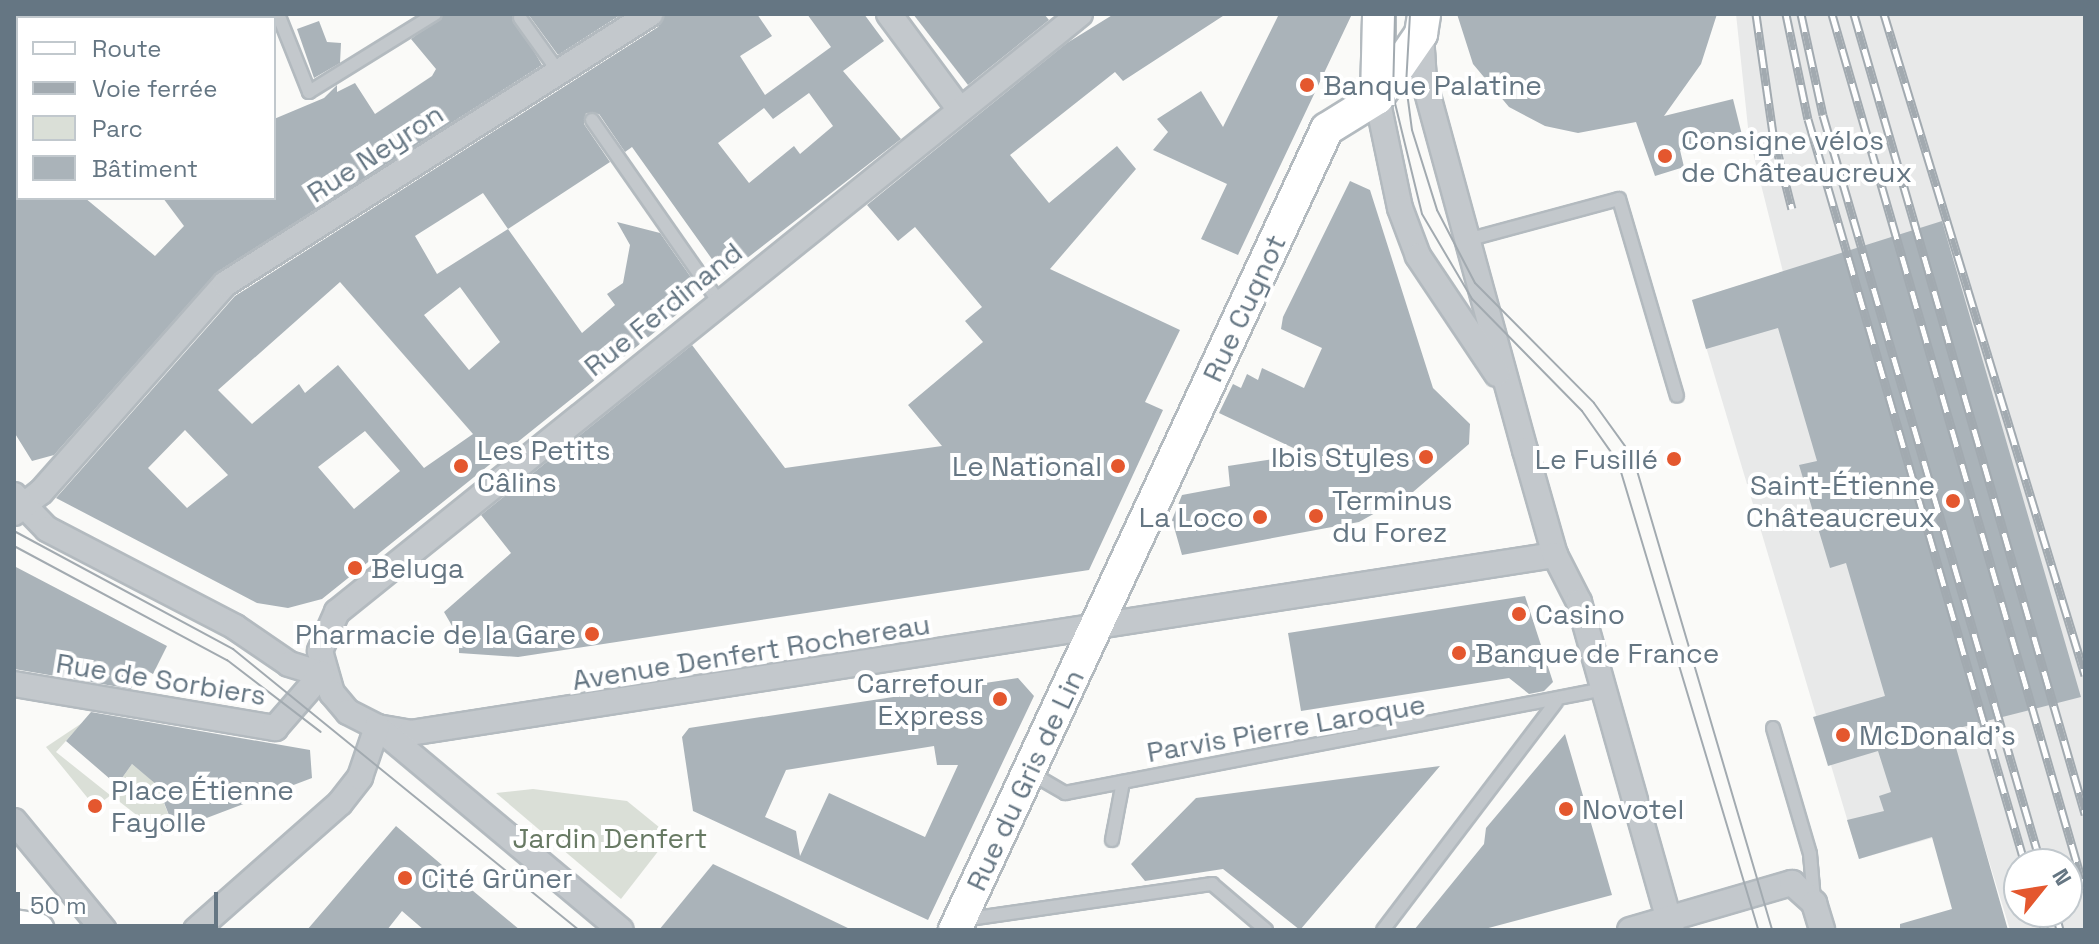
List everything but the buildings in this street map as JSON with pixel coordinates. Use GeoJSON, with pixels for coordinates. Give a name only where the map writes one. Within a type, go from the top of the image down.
{"type":"FeatureCollection","features":[{"type":"Feature","properties":{"kind":"main road"},"geometry":{"type":"LineString","coordinates":[[1377,98],[1379,14]]}},
{"type":"Feature","properties":{"kind":"main road","name":"Rue Cugnot"},"geometry":{"type":"LineString","coordinates":[[1095,630],[1327,129],[1377,98],[1423,24]]}},
{"type":"Feature","properties":{"kind":"main road","name":"Rue du Gris de Lin"},"geometry":{"type":"LineString","coordinates":[[957,926],[1095,630]]}},
{"type":"Feature","properties":{"kind":"main road"},"geometry":{"type":"LineString","coordinates":[[14,926],[38,930]]}},
{"type":"Feature","properties":{"kind":"street","name":"Rue Neyron"},"geometry":{"type":"LineString","coordinates":[[16,505],[41,492],[225,284],[650,14]]}},
{"type":"Feature","properties":{"kind":"street"},"geometry":{"type":"LineString","coordinates":[[889,14],[960,110]]}},
{"type":"Feature","properties":{"kind":"street","name":"Rue Ferdinand"},"geometry":{"type":"LineString","coordinates":[[322,674],[320,651],[337,612],[1080,14]]}},
{"type":"Feature","properties":{"kind":"street"},"geometry":{"type":"LineString","coordinates":[[1423,24],[1424,81],[1509,394],[1555,555],[1571,579],[1670,924]]}},
{"type":"Feature","properties":{"kind":"street"},"geometry":{"type":"LineString","coordinates":[[1377,98],[1400,208],[1418,256],[1509,394]]}},
{"type":"Feature","properties":{"kind":"street"},"geometry":{"type":"LineString","coordinates":[[16,505],[47,529],[235,627],[289,664],[322,674]]}},
{"type":"Feature","properties":{"kind":"street","name":"Avenue Denfert Rochereau"},"geometry":{"type":"LineString","coordinates":[[322,674],[348,712],[377,727],[410,733],[1095,630],[1555,555]]}},
{"type":"Feature","properties":{"kind":"street","name":"Rue de Sorbiers"},"geometry":{"type":"LineString","coordinates":[[14,684],[275,728],[322,674]]}},
{"type":"Feature","properties":{"kind":"street"},"geometry":{"type":"LineString","coordinates":[[196,930],[333,812],[360,777],[377,727],[621,930]]}},
{"type":"Feature","properties":{"kind":"street"},"geometry":{"type":"LineString","coordinates":[[14,821],[104,930]]}},
{"type":"Feature","properties":{"kind":"street"},"geometry":{"type":"LineString","coordinates":[[1630,930],[1670,924],[1792,883],[1814,903],[1822,930]]}},
{"type":"Feature","properties":{"kind":"lane"},"geometry":{"type":"LineString","coordinates":[[278,14],[309,92],[435,14]]}},
{"type":"Feature","properties":{"kind":"lane"},"geometry":{"type":"LineString","coordinates":[[520,18],[558,71]]}},
{"type":"Feature","properties":{"kind":"lane"},"geometry":{"type":"LineString","coordinates":[[592,120],[719,302]]}},
{"type":"Feature","properties":{"kind":"lane"},"geometry":{"type":"LineString","coordinates":[[1467,240],[1619,199],[1677,396]]}},
{"type":"Feature","properties":{"kind":"lane","name":"Parvis Pierre Laroque"},"geometry":{"type":"LineString","coordinates":[[1029,772],[1065,793],[1556,702],[1604,689]]}},
{"type":"Feature","properties":{"kind":"lane"},"geometry":{"type":"LineString","coordinates":[[1383,930],[1556,702]]}},
{"type":"Feature","properties":{"kind":"lane"},"geometry":{"type":"LineString","coordinates":[[1773,728],[1810,854],[1814,903]]}},
{"type":"Feature","properties":{"kind":"lane"},"geometry":{"type":"LineString","coordinates":[[1112,840],[1123,782]]}},
{"type":"Feature","properties":{"kind":"lane"},"geometry":{"type":"LineString","coordinates":[[957,926],[1212,884],[1266,930]]}},
{"type":"Feature","properties":{"kind":"shaded area"},"geometry":{"type":"Polygon","coordinates":[[[1736,14],[2085,14],[2085,930],[2009,928],[2083,928],[2083,848],[2003,848],[2003,907],[1978,825],[1859,859],[1692,300],[1783,272],[1749,137],[1736,14]]]}},
{"type":"Feature","properties":{"kind":"green space"},"geometry":{"type":"Polygon","coordinates":[[[82,723],[56,752],[110,795],[132,764],[169,794],[163,801],[175,830],[162,835],[111,795],[95,807],[46,747],[82,723]]]}},
{"type":"Feature","properties":{"kind":"green space","name":"Jardin Denfert"},"geometry":{"type":"Polygon","coordinates":[[[533,789],[627,801],[670,836],[621,899],[496,793],[533,789]]]}},
{"type":"Feature","properties":{"kind":"tram line"},"geometry":{"type":"LineString","coordinates":[[1395,14],[1393,95],[1422,214],[1472,299],[1582,411],[1618,462],[1758,930]]}},
{"type":"Feature","properties":{"kind":"tram line"},"geometry":{"type":"LineString","coordinates":[[1410,14],[1406,85],[1412,130],[1437,210],[1475,283],[1594,403],[1633,457],[1772,930]]}},
{"type":"Feature","properties":{"kind":"tram line"},"geometry":{"type":"LineString","coordinates":[[14,531],[233,649],[579,930]]}},
{"type":"Feature","properties":{"kind":"tram line"},"geometry":{"type":"LineString","coordinates":[[14,546],[227,660],[321,732]]}},
{"type":"Feature","properties":{"kind":"railway"},"geometry":{"type":"LineString","coordinates":[[1756,14],[1773,134],[1792,209]]}},
{"type":"Feature","properties":{"kind":"railway"},"geometry":{"type":"LineString","coordinates":[[1786,14],[1808,119],[2020,848]]}},
{"type":"Feature","properties":{"kind":"railway"},"geometry":{"type":"LineString","coordinates":[[1801,14],[1823,115],[2036,848]]}},
{"type":"Feature","properties":{"kind":"railway"},"geometry":{"type":"LineString","coordinates":[[1832,14],[2085,891]]}},
{"type":"Feature","properties":{"kind":"railway"},"geometry":{"type":"LineString","coordinates":[[1854,14],[2085,814]]}},
{"type":"Feature","properties":{"kind":"railway"},"geometry":{"type":"LineString","coordinates":[[1884,14],[2085,675]]}},
{"type":"Feature","properties":{"kind":"place","name":"Banque Palatine"},"geometry":{"type":"Point","coordinates":[1307,85]}},
{"type":"Feature","properties":{"kind":"place","name":"Consigne vélos de Châteaucreux"},"geometry":{"type":"Point","coordinates":[1665,156]}},
{"type":"Feature","properties":{"kind":"place","name":"Ibis Styles"},"geometry":{"type":"Point","coordinates":[1426,457]}},
{"type":"Feature","properties":{"kind":"place","name":"Le Fusillé"},"geometry":{"type":"Point","coordinates":[1674,459]}},
{"type":"Feature","properties":{"kind":"place","name":"Les Petits Câlins"},"geometry":{"type":"Point","coordinates":[461,466]}},
{"type":"Feature","properties":{"kind":"place","name":"Le National"},"geometry":{"type":"Point","coordinates":[1118,466]}},
{"type":"Feature","properties":{"kind":"place","name":"Saint-Étienne Châteaucreux"},"geometry":{"type":"Point","coordinates":[1953,501]}},
{"type":"Feature","properties":{"kind":"place","name":"Terminus du Forez"},"geometry":{"type":"Point","coordinates":[1316,516]}},
{"type":"Feature","properties":{"kind":"place","name":"La Loco"},"geometry":{"type":"Point","coordinates":[1260,517]}},
{"type":"Feature","properties":{"kind":"place","name":"Beluga"},"geometry":{"type":"Point","coordinates":[355,568]}},
{"type":"Feature","properties":{"kind":"place","name":"Casino"},"geometry":{"type":"Point","coordinates":[1519,614]}},
{"type":"Feature","properties":{"kind":"place","name":"Pharmacie de la Gare"},"geometry":{"type":"Point","coordinates":[592,634]}},
{"type":"Feature","properties":{"kind":"place","name":"Banque de France"},"geometry":{"type":"Point","coordinates":[1459,653]}},
{"type":"Feature","properties":{"kind":"place","name":"Carrefour Express"},"geometry":{"type":"Point","coordinates":[1000,699]}},
{"type":"Feature","properties":{"kind":"place","name":"McDonald's"},"geometry":{"type":"Point","coordinates":[1843,735]}},
{"type":"Feature","properties":{"kind":"place","name":"Place Étienne Fayolle"},"geometry":{"type":"Point","coordinates":[95,806]}},
{"type":"Feature","properties":{"kind":"place","name":"Novotel"},"geometry":{"type":"Point","coordinates":[1566,809]}},
{"type":"Feature","properties":{"kind":"place","name":"Cité Grüner"},"geometry":{"type":"Point","coordinates":[405,878]}}]}
